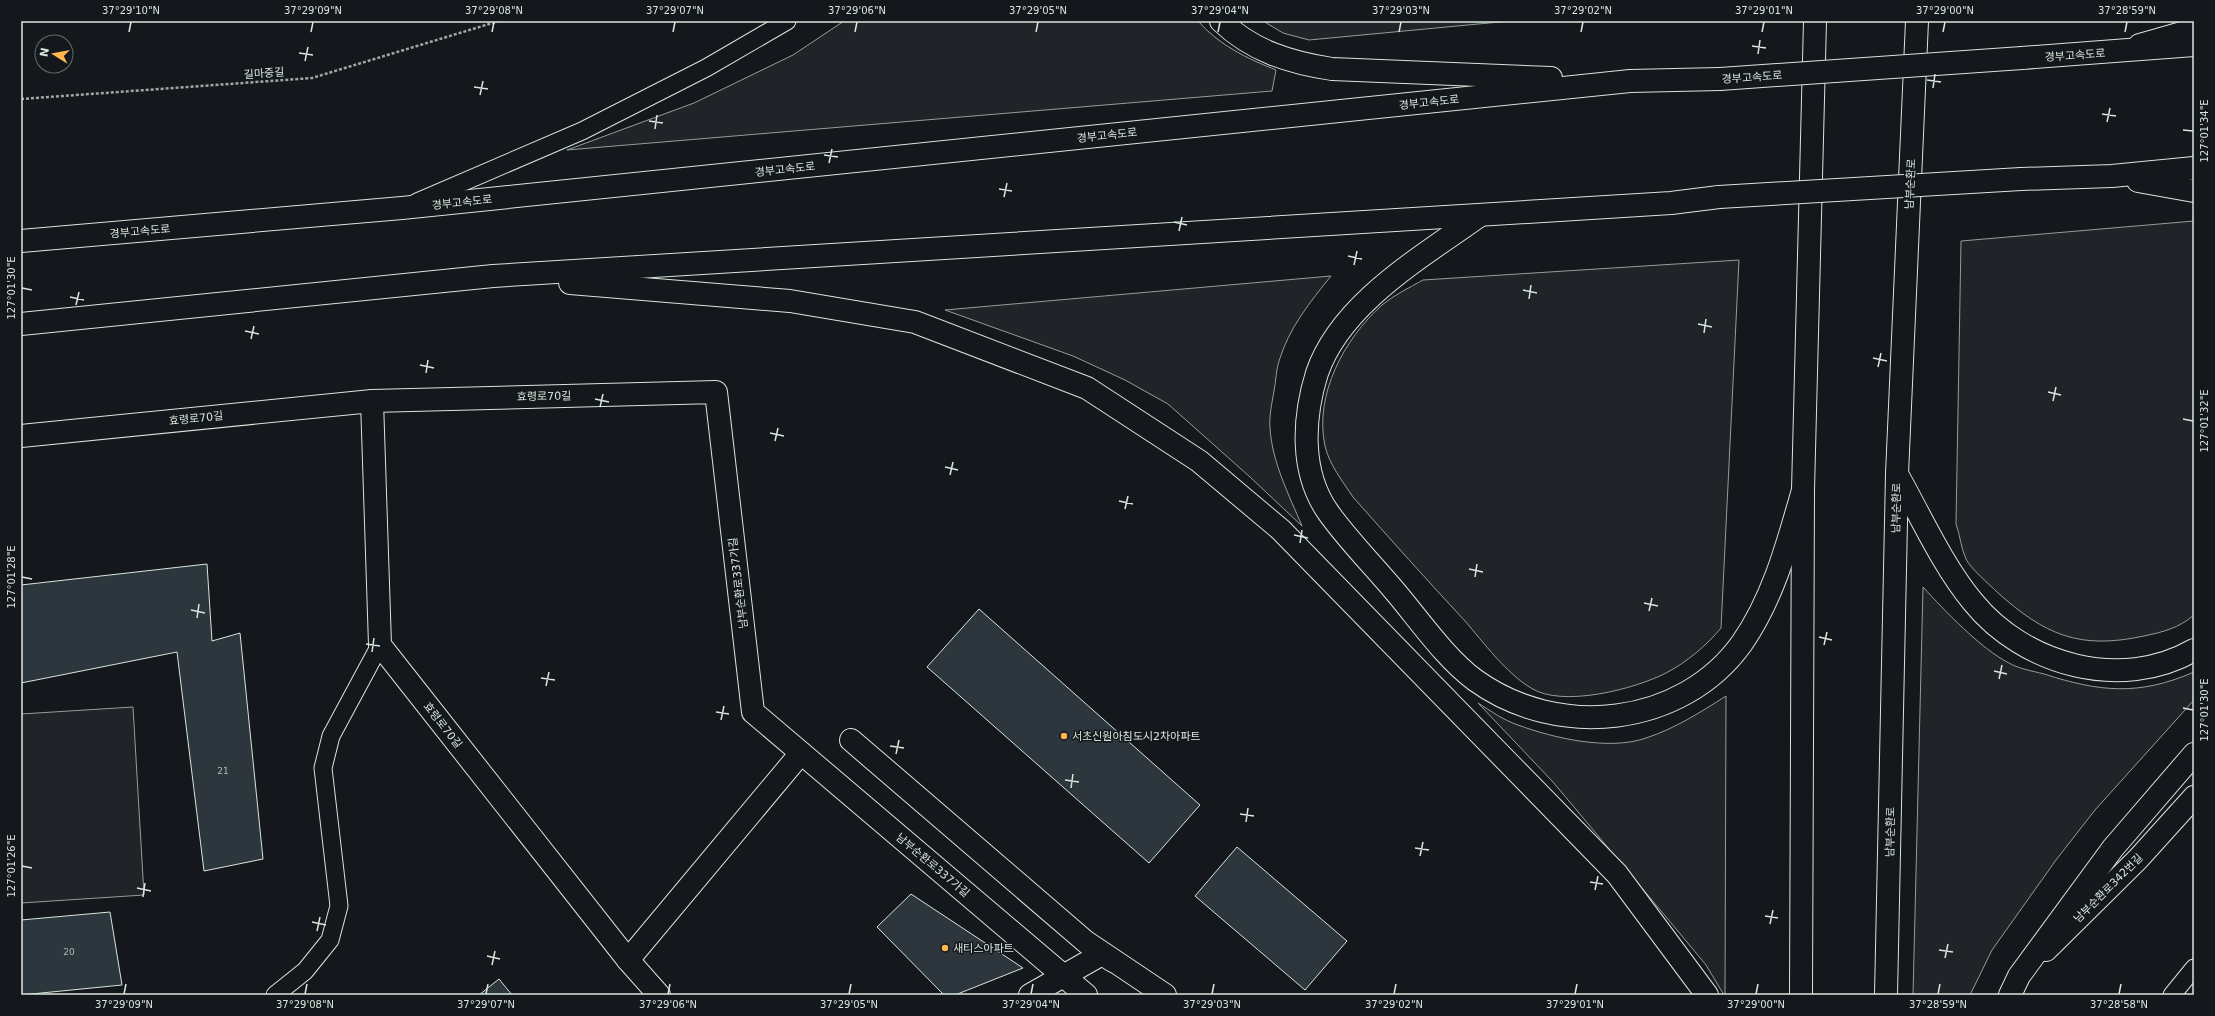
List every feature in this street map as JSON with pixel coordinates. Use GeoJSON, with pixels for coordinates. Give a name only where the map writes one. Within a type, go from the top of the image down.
{"type":"FeatureCollection","features":[{"type":"Feature","properties":{"kind":"main road"},"geometry":{"type":"LineString","coordinates":[[1221,21],[1249,43],[1274,56],[1299,64],[1332,69],[1630,81]]}},
{"type":"Feature","properties":{"kind":"main road"},"geometry":{"type":"LineString","coordinates":[[1801,995],[1803,490],[1815,21]]}},
{"type":"Feature","properties":{"kind":"main road","name":"남부순환로"},"geometry":{"type":"LineString","coordinates":[[1886,995],[1897,474],[1917,21]]}},
{"type":"Feature","properties":{"kind":"main road","name":"경부고속도로"},"geometry":{"type":"LineString","coordinates":[[21,241],[402,208],[1630,81],[1720,79],[2102,53],[2194,45]]}},
{"type":"Feature","properties":{"kind":"main road"},"geometry":{"type":"LineString","coordinates":[[21,324],[493,276],[1479,216],[1671,203],[1719,197],[2021,179],[2112,176],[2194,168]]}},
{"type":"Feature","properties":{"kind":"main road"},"geometry":{"type":"LineString","coordinates":[[2112,176],[2194,191]]}},
{"type":"Feature","properties":{"kind":"main road"},"geometry":{"type":"LineString","coordinates":[[1479,216],[1374,294],[1339,332],[1318,371],[1307,414],[1306,437],[1307,456],[1312,476],[1327,511],[1447,652],[1473,678],[1496,692],[1524,705],[1550,712],[1588,717],[1638,713],[1664,705],[1689,692],[1712,675],[1732,655],[1757,618],[1779,569],[1803,490]]}},
{"type":"Feature","properties":{"kind":"main road"},"geometry":{"type":"LineString","coordinates":[[493,276],[790,301],[915,322],[1087,388],[1199,461],[1281,530],[1617,874],[1707,995]]}},
{"type":"Feature","properties":{"kind":"main road","name":"효령로70길"},"geometry":{"type":"LineString","coordinates":[[21,436],[372,400],[716,392]]}},
{"type":"Feature","properties":{"kind":"main road","name":"남부순환로337가길"},"geometry":{"type":"LineString","coordinates":[[716,392],[753,712],[1086,995]]}},
{"type":"Feature","properties":{"kind":"main road"},"geometry":{"type":"LineString","coordinates":[[372,400],[380,645]]}},
{"type":"Feature","properties":{"kind":"main road"},"geometry":{"type":"LineString","coordinates":[[1897,474],[1958,582],[1988,618],[2019,643],[2057,660],[2098,670],[2138,670],[2183,657],[2194,650]]}},
{"type":"Feature","properties":{"kind":"main road","name":"효령로70길"},"geometry":{"type":"LineString","coordinates":[[380,645],[628,960],[659,995]]}},
{"type":"Feature","properties":{"kind":"main road"},"geometry":{"type":"LineString","coordinates":[[851,740],[1086,942],[1165,995]]}},
{"type":"Feature","properties":{"kind":"main road"},"geometry":{"type":"LineString","coordinates":[[628,960],[801,753]]}},
{"type":"Feature","properties":{"kind":"main road"},"geometry":{"type":"LineString","coordinates":[[2015,985],[2113,848],[2194,754]]}},
{"type":"Feature","properties":{"kind":"main road","name":"남부순환로342번길"},"geometry":{"type":"LineString","coordinates":[[2015,985],[2138,859],[2194,797]]}},
{"type":"Feature","properties":{"kind":"main road"},"geometry":{"type":"LineString","coordinates":[[1030,995],[1102,954],[1165,995]]}},
{"type":"Feature","properties":{"kind":"lane"},"geometry":{"type":"LineString","coordinates":[[402,208],[589,128],[706,68],[786,21]]}},
{"type":"Feature","properties":{"kind":"lane"},"geometry":{"type":"LineString","coordinates":[[2102,53],[2194,27]]}},
{"type":"Feature","properties":{"kind":"lane"},"geometry":{"type":"LineString","coordinates":[[274,995],[305,971],[330,940],[339,906],[323,768],[331,736],[380,645]]}},
{"type":"Feature","properties":{"kind":"lane"},"geometry":{"type":"LineString","coordinates":[[2172,995],[2194,968]]}},
{"type":"Feature","properties":{"kind":"path","name":"길마중길"},"geometry":{"type":"LineString","coordinates":[[21,99],[312,78],[499,21]]}},
{"type":"Feature","properties":{"kind":"shaded area"},"geometry":{"type":"Polygon","coordinates":[[[844,21],[1198,21],[1206,30],[1224,44],[1254,61],[1276,70],[1272,91],[567,150],[694,103],[793,55],[844,21]]]}},
{"type":"Feature","properties":{"kind":"shaded area"},"geometry":{"type":"Polygon","coordinates":[[[1263,21],[1510,21],[1309,40],[1283,33],[1263,21]]]}},
{"type":"Feature","properties":{"kind":"shaded area"},"geometry":{"type":"Polygon","coordinates":[[[2194,221],[2194,615],[2183,623],[2164,631],[2121,640],[2082,640],[2064,635],[2047,629],[2014,607],[1976,572],[1968,563],[1964,555],[1956,524],[1961,241],[2194,221]]]}},
{"type":"Feature","properties":{"kind":"shaded area"},"geometry":{"type":"Polygon","coordinates":[[[1739,260],[1721,628],[1689,659],[1666,673],[1636,685],[1598,694],[1579,696],[1544,694],[1531,688],[1513,675],[1504,666],[1353,497],[1337,473],[1327,453],[1323,427],[1324,407],[1328,388],[1335,369],[1344,351],[1368,319],[1387,301],[1423,280],[1739,260]]]}},
{"type":"Feature","properties":{"kind":"shaded area"},"geometry":{"type":"Polygon","coordinates":[[[1331,276],[1315,296],[1288,337],[1277,368],[1270,414],[1271,441],[1274,453],[1282,478],[1302,526],[1250,477],[1168,404],[1125,380],[1073,356],[945,310],[1331,276]]]}},
{"type":"Feature","properties":{"kind":"shaded area"},"geometry":{"type":"Polygon","coordinates":[[[1923,587],[1975,639],[1998,657],[2022,668],[2083,685],[2119,689],[2155,685],[2174,680],[2194,672],[2194,700],[2095,810],[2056,860],[1992,950],[1970,995],[1913,995],[1923,587]]]}},
{"type":"Feature","properties":{"kind":"shaded area"},"geometry":{"type":"Polygon","coordinates":[[[1726,696],[1724,995],[1706,965],[1553,782],[1478,703],[1507,721],[1532,730],[1581,741],[1615,743],[1631,742],[1667,730],[1726,696]]]}},
{"type":"Feature","properties":{"kind":"shaded area"},"geometry":{"type":"Polygon","coordinates":[[[133,707],[144,895],[21,903],[21,714],[133,707]]]}},
{"type":"Feature","properties":{"kind":"building"},"geometry":{"type":"Polygon","coordinates":[[[207,564],[212,641],[240,633],[263,859],[204,871],[177,652],[21,683],[21,585],[207,564]]]}},
{"type":"Feature","properties":{"kind":"building","name":"서초신원아침도시2차아파트"},"geometry":{"type":"Polygon","coordinates":[[[979,609],[1200,805],[1149,863],[927,667],[979,609]]]}},
{"type":"Feature","properties":{"kind":"building"},"geometry":{"type":"Polygon","coordinates":[[[1237,847],[1347,941],[1305,990],[1195,896],[1237,847]]]}},
{"type":"Feature","properties":{"kind":"building","name":"새티스아파트"},"geometry":{"type":"Polygon","coordinates":[[[911,894],[1023,968],[955,995],[944,995],[877,927],[911,894]]]}},
{"type":"Feature","properties":{"kind":"building"},"geometry":{"type":"Polygon","coordinates":[[[110,912],[122,985],[21,995],[21,920],[110,912]]]}},
{"type":"Feature","properties":{"kind":"building"},"geometry":{"type":"Polygon","coordinates":[[[499,979],[512,995],[479,995],[499,979]]]}},
{"type":"Feature","properties":{"kind":"place","name":"서초신원아침도시2차아파트"},"geometry":{"type":"Point","coordinates":[1064,736]}},
{"type":"Feature","properties":{"kind":"place","name":"새티스아파트"},"geometry":{"type":"Point","coordinates":[945,948]}}]}
